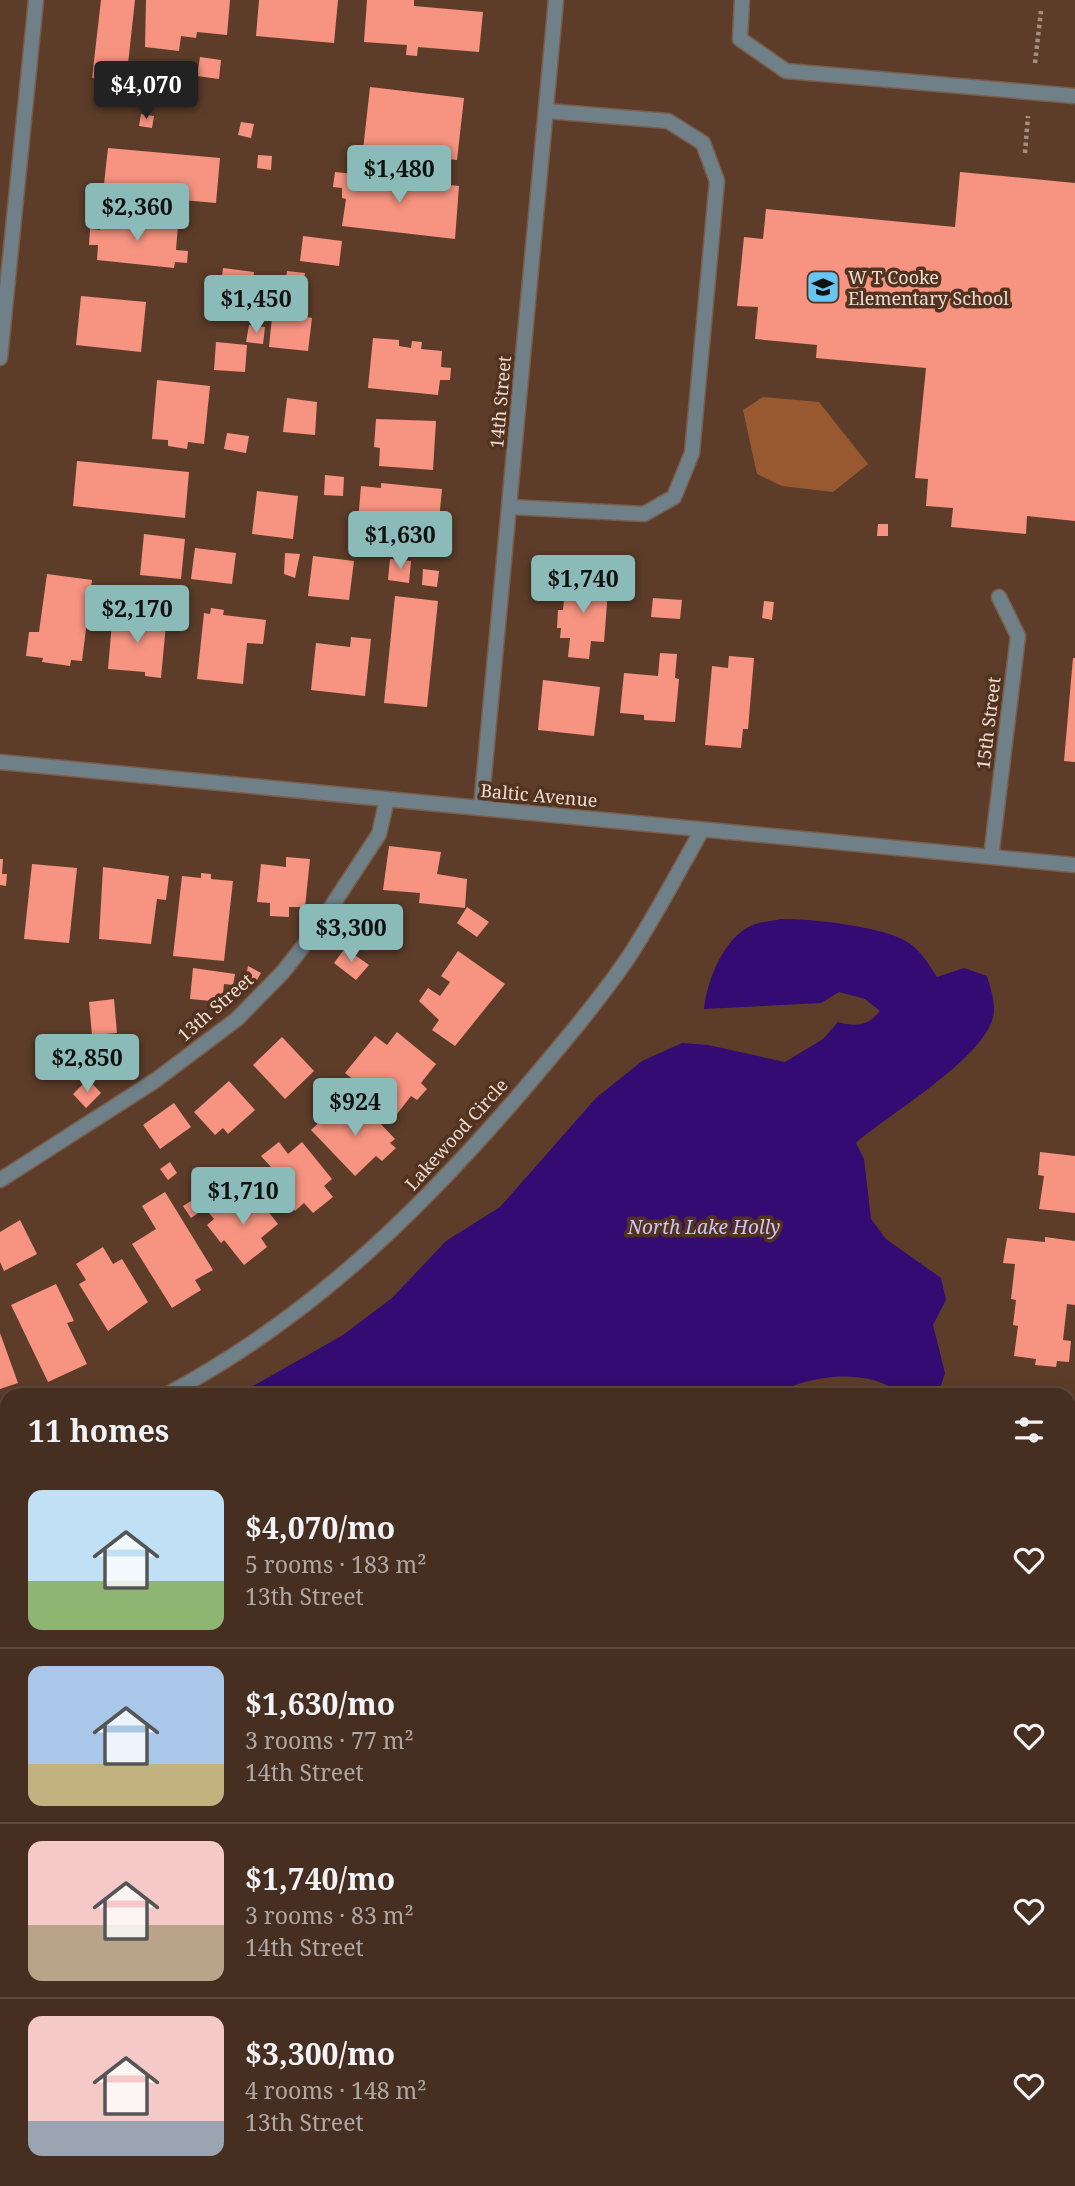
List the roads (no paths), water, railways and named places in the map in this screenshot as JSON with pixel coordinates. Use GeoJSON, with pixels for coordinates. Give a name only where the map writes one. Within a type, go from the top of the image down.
{"type":"FeatureCollection","features":[{"type":"Feature","properties":{"kind":"street"},"geometry":{"type":"LineString","coordinates":[[0,358],[36,0]]}},
{"type":"Feature","properties":{"kind":"street","name":"14th Street"},"geometry":{"type":"LineString","coordinates":[[481,808],[556,0]]}},
{"type":"Feature","properties":{"kind":"street"},"geometry":{"type":"LineString","coordinates":[[742,0],[740,39],[786,71],[1075,96]]}},
{"type":"Feature","properties":{"kind":"street"},"geometry":{"type":"LineString","coordinates":[[510,507],[645,514],[674,497],[692,453],[696,412],[717,181],[703,143],[668,121],[546,111]]}},
{"type":"Feature","properties":{"kind":"street","name":"15th Street"},"geometry":{"type":"LineString","coordinates":[[991,857],[1018,636],[999,597]]}},
{"type":"Feature","properties":{"kind":"street","name":"Baltic Avenue"},"geometry":{"type":"LineString","coordinates":[[0,762],[1075,865]]}},
{"type":"Feature","properties":{"kind":"street","name":"13th Street"},"geometry":{"type":"LineString","coordinates":[[0,1180],[156,1080],[237,1020],[283,972],[316,930],[379,834],[387,799]]}},
{"type":"Feature","properties":{"kind":"street","name":"Lakewood Circle"},"geometry":{"type":"LineString","coordinates":[[179,1388],[284,1323],[392,1232],[495,1122],[584,1019],[629,956],[702,830]]}},
{"type":"Feature","properties":{"kind":"water","name":"North Lake Holly"},"geometry":{"type":"Polygon","coordinates":[[[781,919],[811,920],[883,932],[914,947],[937,977],[964,968],[987,976],[994,1009],[990,1026],[977,1044],[937,1082],[856,1143],[864,1159],[871,1219],[886,1239],[941,1278],[946,1300],[933,1325],[945,1373],[940,1388],[892,1388],[875,1380],[845,1376],[788,1388],[249,1388],[343,1335],[392,1298],[446,1241],[500,1207],[596,1098],[642,1061],[682,1043],[708,1045],[785,1062],[823,1039],[838,1022],[861,1024],[871,1020],[880,1011],[865,999],[839,992],[821,1003],[704,1009],[713,973],[726,949],[743,931],[763,922],[781,919]]]}},
{"type":"Feature","properties":{"kind":"place","name":"W T Cooke Elementary School"},"geometry":{"type":"Point","coordinates":[823,287]}}]}
